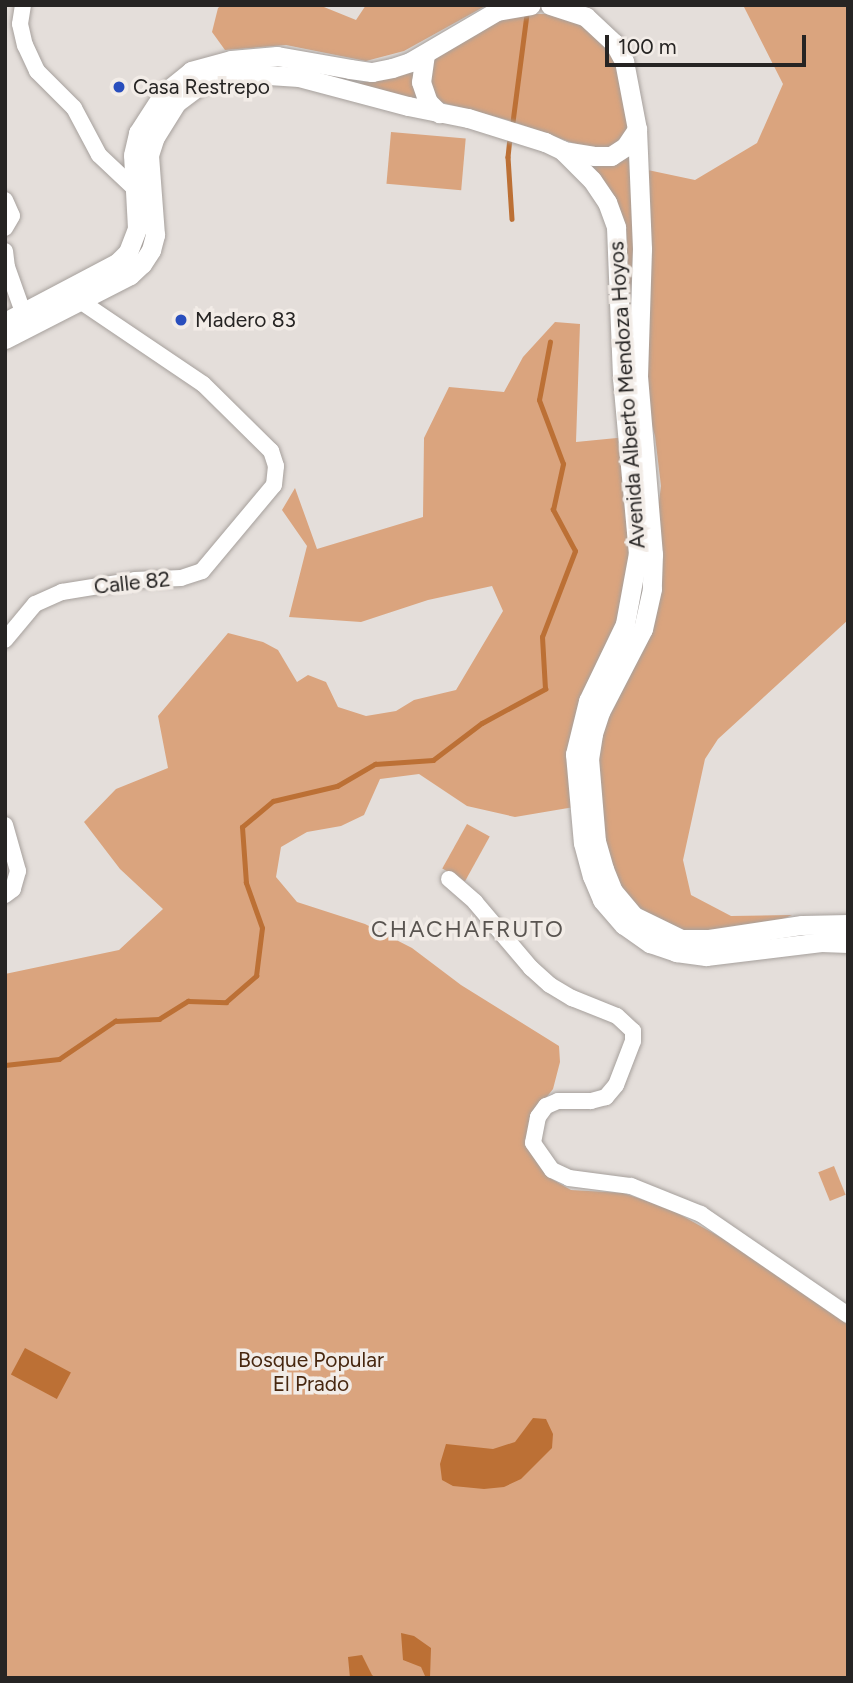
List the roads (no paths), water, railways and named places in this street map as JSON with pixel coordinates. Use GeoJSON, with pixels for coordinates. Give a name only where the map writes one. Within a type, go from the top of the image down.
{"type":"FeatureCollection","features":[{"type":"Feature","properties":{"kind":"main road"},"geometry":{"type":"LineString","coordinates":[[5,321],[117,263],[128,252],[137,228],[133,155],[138,133],[148,113],[163,94],[191,71],[231,60],[277,56],[372,72],[392,68],[425,54],[497,11],[522,6]]}},
{"type":"Feature","properties":{"kind":"main road","name":"Avenida Alberto Mendoza Hoyos"},"geometry":{"type":"LineString","coordinates":[[561,6],[586,17],[602,30],[619,52],[624,61],[637,129],[642,249],[638,376],[653,578],[643,629],[600,712],[593,733],[589,758],[596,841],[604,869],[612,891],[634,916],[681,939],[709,939],[802,925],[848,924]]}},
{"type":"Feature","properties":{"kind":"main road"},"geometry":{"type":"LineString","coordinates":[[425,54],[421,82],[428,102],[439,113]]}},
{"type":"Feature","properties":{"kind":"main road","name":"Avenida Alberto Mendoza Hoyos"},"geometry":{"type":"LineString","coordinates":[[5,340],[130,275],[151,250],[155,222],[149,187],[149,155],[155,137],[176,103],[200,85],[234,76],[299,76],[439,113],[468,118],[562,150],[592,180],[607,202],[616,227],[622,378],[638,553],[625,624],[588,701],[579,728],[575,754],[583,843],[592,876],[602,900],[624,925],[650,943],[676,952],[706,956],[821,942],[848,943]]}},
{"type":"Feature","properties":{"kind":"main road"},"geometry":{"type":"LineString","coordinates":[[562,150],[593,156],[611,156],[625,147],[637,129]]}},
{"type":"Feature","properties":{"kind":"street"},"geometry":{"type":"LineString","coordinates":[[23,5],[20,24],[25,45],[37,71],[74,108],[99,156],[133,187]]}},
{"type":"Feature","properties":{"kind":"street"},"geometry":{"type":"LineString","coordinates":[[5,201],[12,216],[5,228]]}},
{"type":"Feature","properties":{"kind":"street"},"geometry":{"type":"LineString","coordinates":[[5,251],[6,267],[23,312]]}},
{"type":"Feature","properties":{"kind":"street","name":"Calle 82"},"geometry":{"type":"LineString","coordinates":[[5,639],[35,604],[62,592],[135,580],[181,578],[202,571],[274,485],[276,466],[271,451],[203,384],[80,301]]}},
{"type":"Feature","properties":{"kind":"street"},"geometry":{"type":"LineString","coordinates":[[5,825],[18,871],[13,889],[5,895]]}},
{"type":"Feature","properties":{"kind":"street"},"geometry":{"type":"LineString","coordinates":[[449,879],[475,902],[531,968],[550,985],[572,998],[617,1016],[633,1031],[633,1041],[616,1085],[606,1097],[591,1101],[558,1101],[546,1106],[538,1117],[533,1143],[552,1170],[569,1178],[631,1186],[701,1214],[848,1315]]}},
{"type":"Feature","properties":{"kind":"waterway"},"geometry":{"type":"LineString","coordinates":[[512,126],[527,10]]}},
{"type":"Feature","properties":{"kind":"waterway"},"geometry":{"type":"LineString","coordinates":[[510,138],[508,157],[512,219]]}},
{"type":"Feature","properties":{"kind":"waterway"},"geometry":{"type":"LineString","coordinates":[[5,1065],[59,1059],[115,1021],[159,1019],[188,1001],[226,1002],[256,976],[262,928],[246,883],[242,827],[273,801],[337,786],[375,764],[433,760],[482,723],[545,689],[542,637],[575,551],[553,510],[563,464],[539,400],[550,342]]}},
{"type":"Feature","properties":{"kind":"place","name":"Casa Restrepo"},"geometry":{"type":"Point","coordinates":[119,87]}},
{"type":"Feature","properties":{"kind":"place","name":"Madero 83"},"geometry":{"type":"Point","coordinates":[181,320]}},
{"type":"Feature","properties":{"kind":"district","name":"CHACHAFRUTO"},"geometry":{"type":"Point","coordinates":[468,929]}},
{"type":"Feature","properties":{"kind":"park label","name":"Bosque Popular El Prado"},"geometry":{"type":"Point","coordinates":[311,1372]}}]}
